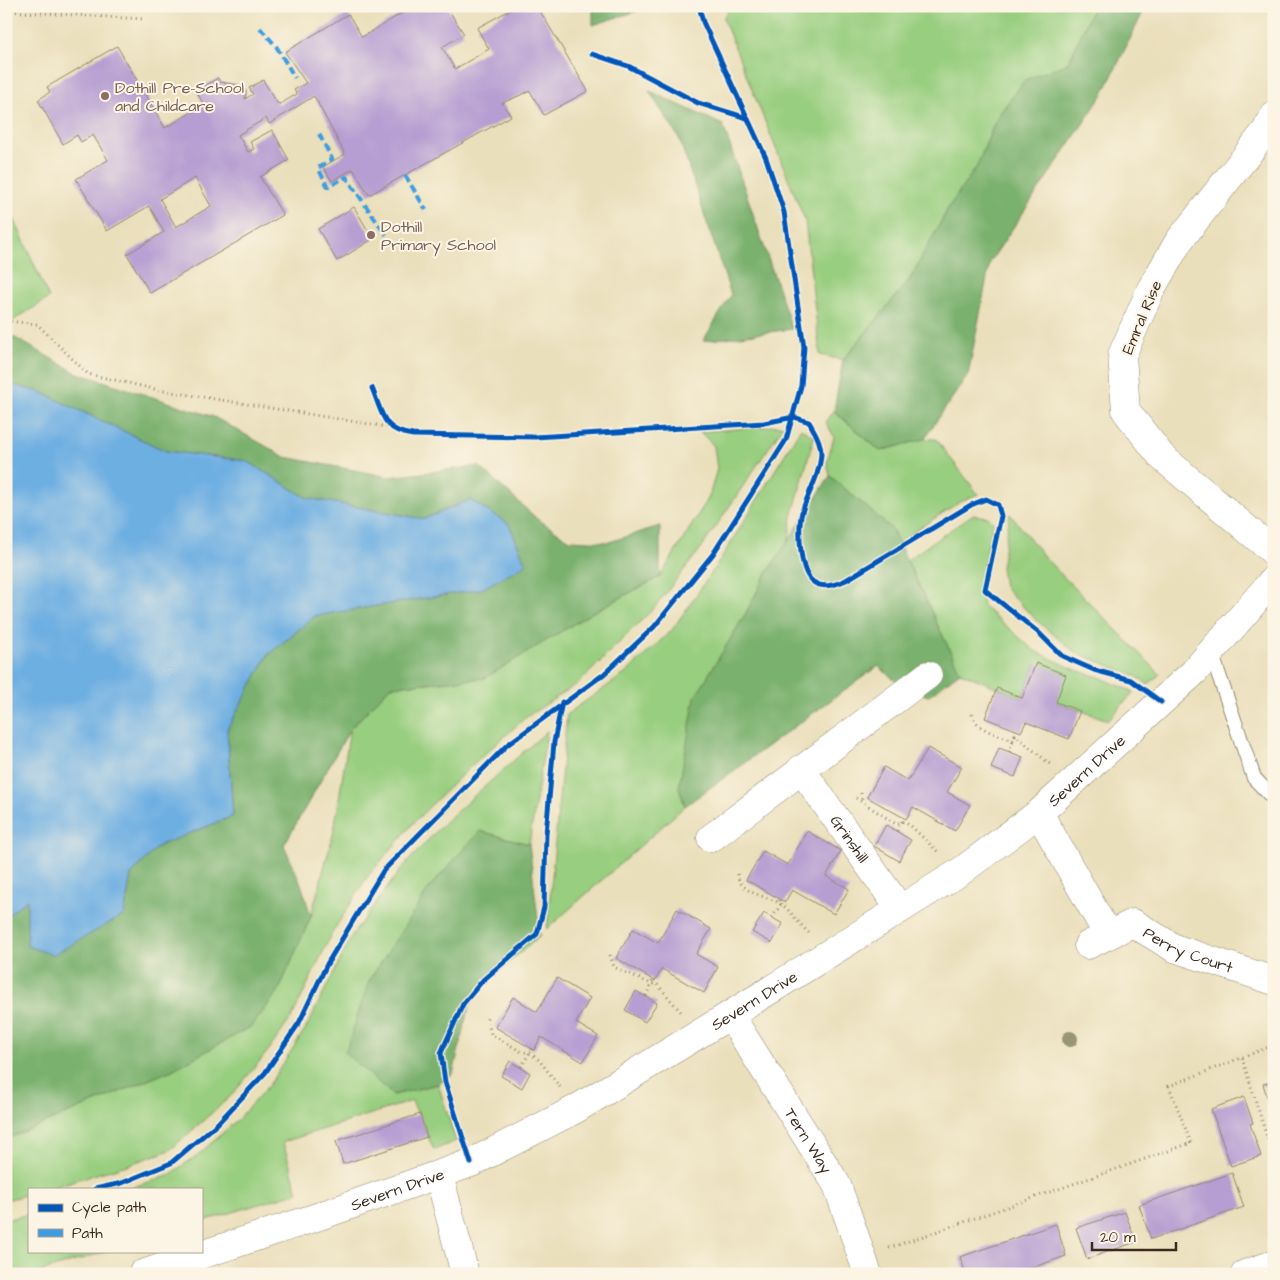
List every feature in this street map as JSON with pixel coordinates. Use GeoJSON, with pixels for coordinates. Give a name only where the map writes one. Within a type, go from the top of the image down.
{"type":"FeatureCollection","features":[{"type":"Feature","properties":{"kind":"street","name":"Emral Rise"},"geometry":{"type":"LineString","coordinates":[[1274,116],[1265,132],[1179,241],[1151,289],[1122,355],[1126,411],[1162,457],[1274,552]]}},
{"type":"Feature","properties":{"kind":"street","name":"Severn Drive"},"geometry":{"type":"LineString","coordinates":[[142,1274],[471,1162],[576,1109],[730,1015],[960,872],[1039,813],[1194,672],[1274,579]]}},
{"type":"Feature","properties":{"kind":"street"},"geometry":{"type":"LineString","coordinates":[[711,838],[801,768],[928,675]]}},
{"type":"Feature","properties":{"kind":"street","name":"Grinshill"},"geometry":{"type":"LineString","coordinates":[[801,768],[900,909]]}},
{"type":"Feature","properties":{"kind":"street","name":"Perry Court"},"geometry":{"type":"LineString","coordinates":[[1039,813],[1098,940],[1133,923],[1174,948],[1274,981]]}},
{"type":"Feature","properties":{"kind":"street","name":"Tern Way"},"geometry":{"type":"LineString","coordinates":[[730,1015],[837,1185],[866,1266]]}},
{"type":"Feature","properties":{"kind":"street"},"geometry":{"type":"LineString","coordinates":[[438,1174],[465,1274]]}},
{"type":"Feature","properties":{"kind":"street"},"geometry":{"type":"LineString","coordinates":[[1245,1274],[1274,1264]]}},
{"type":"Feature","properties":{"kind":"lane"},"geometry":{"type":"LineString","coordinates":[[1211,652],[1254,778],[1274,798]]}},
{"type":"Feature","properties":{"kind":"path"},"geometry":{"type":"LineString","coordinates":[[6,11],[144,19]]}},
{"type":"Feature","properties":{"kind":"path"},"geometry":{"type":"LineString","coordinates":[[6,320],[37,324],[88,374],[159,390],[391,428]]}},
{"type":"Feature","properties":{"kind":"path"},"geometry":{"type":"LineString","coordinates":[[385,419],[391,428]]}},
{"type":"Feature","properties":{"kind":"path"},"geometry":{"type":"LineString","coordinates":[[972,714],[975,723],[982,728],[1013,740]]}},
{"type":"Feature","properties":{"kind":"path"},"geometry":{"type":"LineString","coordinates":[[1009,752],[1016,730]]}},
{"type":"Feature","properties":{"kind":"path"},"geometry":{"type":"LineString","coordinates":[[1015,735],[1072,783]]}},
{"type":"Feature","properties":{"kind":"path"},"geometry":{"type":"LineString","coordinates":[[861,793],[862,800]]}},
{"type":"Feature","properties":{"kind":"path"},"geometry":{"type":"LineString","coordinates":[[854,797],[862,800],[868,807],[896,824],[903,820]]}},
{"type":"Feature","properties":{"kind":"path"},"geometry":{"type":"LineString","coordinates":[[897,832],[903,820]]}},
{"type":"Feature","properties":{"kind":"path"},"geometry":{"type":"LineString","coordinates":[[903,820],[912,826],[960,872]]}},
{"type":"Feature","properties":{"kind":"path"},"geometry":{"type":"LineString","coordinates":[[737,874],[739,883],[743,887],[771,901],[780,901],[828,954]]}},
{"type":"Feature","properties":{"kind":"path"},"geometry":{"type":"LineString","coordinates":[[772,918],[780,901]]}},
{"type":"Feature","properties":{"kind":"path"},"geometry":{"type":"LineString","coordinates":[[610,955],[614,967],[651,984],[657,984],[698,1034]]}},
{"type":"Feature","properties":{"kind":"path"},"geometry":{"type":"LineString","coordinates":[[646,996],[653,980]]}},
{"type":"Feature","properties":{"kind":"path"},"geometry":{"type":"LineString","coordinates":[[487,1018],[491,1034],[520,1051],[531,1051],[576,1109]]}},
{"type":"Feature","properties":{"kind":"path"},"geometry":{"type":"LineString","coordinates":[[866,1266],[1191,1143],[1169,1086],[1274,1045]]}},
{"type":"Feature","properties":{"kind":"path"},"geometry":{"type":"LineString","coordinates":[[521,1068],[531,1051]]}},
{"type":"Feature","properties":{"kind":"path"},"geometry":{"type":"LineString","coordinates":[[1242,1058],[1274,1159]]}},
{"type":"Feature","properties":{"kind":"green space"},"geometry":{"type":"Polygon","coordinates":[[[593,6],[653,6],[593,25],[593,6]]]}},
{"type":"Feature","properties":{"kind":"green space"},"geometry":{"type":"Polygon","coordinates":[[[731,6],[1094,6],[1068,63],[1025,80],[997,117],[977,166],[949,207],[910,279],[843,360],[820,355],[805,220],[723,18],[731,6]]]}},
{"type":"Feature","properties":{"kind":"green space"},"geometry":{"type":"Polygon","coordinates":[[[1094,6],[1146,6],[1103,94],[990,262],[968,375],[924,439],[880,451],[834,411],[843,360],[910,279],[949,207],[977,166],[997,117],[1025,80],[1068,63],[1094,6]]]}},
{"type":"Feature","properties":{"kind":"green space"},"geometry":{"type":"Polygon","coordinates":[[[649,91],[723,125],[792,329],[703,341],[731,295],[679,138],[649,91]]]}},
{"type":"Feature","properties":{"kind":"green space"},"geometry":{"type":"Polygon","coordinates":[[[6,200],[49,298],[6,325],[6,200]]]}},
{"type":"Feature","properties":{"kind":"green space"},"geometry":{"type":"Polygon","coordinates":[[[12,336],[75,372],[214,417],[285,457],[390,477],[479,466],[537,519],[570,540],[609,542],[660,526],[660,577],[593,612],[485,678],[391,686],[350,729],[284,845],[301,884],[311,916],[279,990],[252,1026],[172,1070],[6,1139],[6,917],[27,899],[124,915],[131,875],[158,846],[233,816],[227,729],[268,655],[315,616],[482,589],[509,524],[470,500],[424,519],[307,498],[247,461],[166,451],[40,392],[6,383],[6,338],[12,336]]]}},
{"type":"Feature","properties":{"kind":"green space"},"geometry":{"type":"Polygon","coordinates":[[[834,411],[880,451],[924,439],[936,439],[978,494],[958,503],[898,542],[892,529],[830,476],[827,462],[834,437],[826,422],[834,411]]]}},
{"type":"Feature","properties":{"kind":"green space"},"geometry":{"type":"Polygon","coordinates":[[[784,425],[702,547],[654,608],[580,682],[525,718],[470,767],[416,820],[368,876],[332,933],[292,1017],[268,1051],[232,1095],[170,1150],[49,1188],[28,1188],[28,1194],[6,1200],[6,1139],[172,1070],[252,1026],[279,990],[311,916],[334,831],[350,729],[391,686],[485,678],[593,612],[660,577],[709,497],[717,469],[714,446],[700,432],[784,425]]]}},
{"type":"Feature","properties":{"kind":"green space"},"geometry":{"type":"Polygon","coordinates":[[[801,428],[814,437],[792,517],[789,539],[764,578],[746,613],[679,787],[685,806],[547,929],[567,714],[626,673],[672,630],[719,562],[801,428]]]}},
{"type":"Feature","properties":{"kind":"green space"},"geometry":{"type":"Polygon","coordinates":[[[830,476],[892,529],[960,672],[928,696],[903,687],[878,666],[685,806],[679,787],[695,697],[746,613],[764,578],[830,476]]]}},
{"type":"Feature","properties":{"kind":"green space"},"geometry":{"type":"Polygon","coordinates":[[[1010,514],[1047,560],[1160,674],[1148,685],[1136,676],[1075,652],[1035,619],[1004,587],[1001,567],[1010,514]]]}},
{"type":"Feature","properties":{"kind":"green space"},"geometry":{"type":"Polygon","coordinates":[[[972,515],[988,517],[993,522],[980,584],[983,606],[1035,651],[1078,671],[1099,677],[1134,692],[1108,720],[1056,702],[1036,663],[1022,698],[960,672],[907,560],[972,515]]]}},
{"type":"Feature","properties":{"kind":"green space"},"geometry":{"type":"Polygon","coordinates":[[[547,731],[529,844],[480,831],[393,1095],[438,1084],[456,1141],[434,1150],[412,1101],[283,1142],[298,1192],[202,1222],[202,1188],[129,1188],[168,1176],[199,1154],[238,1119],[269,1085],[306,1028],[353,934],[402,868],[445,822],[547,731]]]}},
{"type":"Feature","properties":{"kind":"green space"},"geometry":{"type":"Polygon","coordinates":[[[480,831],[529,844],[540,936],[484,984],[469,1007],[453,1074],[438,1084],[393,1095],[345,1053],[369,981],[429,888],[480,831]]]}},
{"type":"Feature","properties":{"kind":"green space"},"geometry":{"type":"Polygon","coordinates":[[[28,1214],[28,1252],[104,1252],[34,1274],[6,1274],[6,1220],[28,1214]]]}},
{"type":"Feature","properties":{"kind":"water"},"geometry":{"type":"Polygon","coordinates":[[[6,383],[40,392],[166,451],[247,461],[307,498],[424,519],[470,500],[509,524],[526,564],[482,589],[315,616],[268,655],[227,729],[233,816],[158,846],[131,875],[124,915],[53,955],[27,946],[27,899],[6,917],[6,383]]]}},
{"type":"Feature","properties":{"kind":"building"},"geometry":{"type":"Polygon","coordinates":[[[401,6],[446,6],[464,34],[442,47],[455,69],[489,49],[477,28],[517,6],[537,6],[588,91],[544,115],[530,91],[502,103],[511,116],[369,195],[353,169],[332,181],[323,167],[345,154],[314,96],[269,124],[266,118],[238,135],[248,152],[254,149],[250,142],[272,130],[289,160],[260,177],[283,215],[150,293],[127,254],[164,232],[149,206],[107,231],[76,179],[108,160],[93,135],[81,142],[77,135],[63,144],[38,100],[50,92],[47,87],[117,46],[165,128],[204,105],[196,91],[218,78],[220,82],[240,85],[246,91],[245,99],[253,94],[249,88],[263,80],[277,103],[280,104],[297,94],[294,90],[306,83],[285,52],[348,14],[362,37],[404,12],[401,6]],[[195,178],[160,199],[176,227],[211,206],[195,178]]]}},
{"type":"Feature","properties":{"kind":"building"},"geometry":{"type":"Polygon","coordinates":[[[354,207],[373,239],[337,261],[318,229],[354,207]]]}},
{"type":"Feature","properties":{"kind":"building"},"geometry":{"type":"Polygon","coordinates":[[[1036,663],[1066,675],[1056,702],[1080,711],[1069,739],[1026,722],[1021,732],[985,718],[997,688],[1022,698],[1036,663]]]}},
{"type":"Feature","properties":{"kind":"building"},"geometry":{"type":"Polygon","coordinates":[[[928,748],[962,767],[947,792],[970,805],[955,831],[913,807],[906,819],[867,797],[884,767],[908,781],[928,748]]]}},
{"type":"Feature","properties":{"kind":"building"},"geometry":{"type":"Polygon","coordinates":[[[999,748],[1023,757],[1015,777],[991,768],[999,748]]]}},
{"type":"Feature","properties":{"kind":"building"},"geometry":{"type":"Polygon","coordinates":[[[886,825],[911,840],[899,861],[874,846],[886,825]]]}},
{"type":"Feature","properties":{"kind":"building"},"geometry":{"type":"Polygon","coordinates":[[[807,831],[841,851],[826,876],[849,889],[834,914],[792,890],[785,902],[746,880],[763,851],[788,865],[807,831]]]}},
{"type":"Feature","properties":{"kind":"building"},"geometry":{"type":"Polygon","coordinates":[[[677,909],[711,929],[696,954],[718,967],[704,993],[662,969],[655,981],[616,958],[633,929],[658,943],[677,909]]]}},
{"type":"Feature","properties":{"kind":"building"},"geometry":{"type":"Polygon","coordinates":[[[764,913],[783,924],[772,943],[752,932],[764,913]]]}},
{"type":"Feature","properties":{"kind":"building"},"geometry":{"type":"Polygon","coordinates":[[[557,978],[590,998],[576,1023],[598,1036],[583,1062],[541,1037],[534,1050],[495,1027],[513,997],[537,1012],[557,978]]]}},
{"type":"Feature","properties":{"kind":"building"},"geometry":{"type":"Polygon","coordinates":[[[636,991],[657,1003],[645,1022],[625,1010],[636,991]]]}},
{"type":"Feature","properties":{"kind":"building"},"geometry":{"type":"Polygon","coordinates":[[[510,1061],[530,1073],[522,1088],[501,1076],[510,1061]]]}},
{"type":"Feature","properties":{"kind":"building"},"geometry":{"type":"Polygon","coordinates":[[[1274,1081],[1274,1116],[1273,1116],[1263,1084],[1274,1081]]]}},
{"type":"Feature","properties":{"kind":"building"},"geometry":{"type":"Polygon","coordinates":[[[1244,1097],[1253,1123],[1250,1124],[1261,1156],[1231,1166],[1211,1109],[1244,1097]]]}},
{"type":"Feature","properties":{"kind":"building"},"geometry":{"type":"Polygon","coordinates":[[[420,1114],[427,1137],[343,1164],[336,1141],[420,1114]]]}},
{"type":"Feature","properties":{"kind":"building"},"geometry":{"type":"Polygon","coordinates":[[[1232,1173],[1244,1207],[1151,1239],[1139,1205],[1232,1173]]]}},
{"type":"Feature","properties":{"kind":"building"},"geometry":{"type":"Polygon","coordinates":[[[1125,1212],[1136,1242],[1087,1259],[1076,1228],[1125,1212]]]}},
{"type":"Feature","properties":{"kind":"building"},"geometry":{"type":"Polygon","coordinates":[[[1056,1224],[1066,1256],[1014,1274],[966,1274],[960,1257],[1056,1224]]]}},
{"type":"Feature","properties":{"kind":"marked path"},"geometry":{"type":"LineString","coordinates":[[7,6],[8,11]]}},
{"type":"Feature","properties":{"kind":"marked path"},"geometry":{"type":"LineString","coordinates":[[260,28],[276,46],[295,78]]}},
{"type":"Feature","properties":{"kind":"marked path"},"geometry":{"type":"LineString","coordinates":[[319,134],[332,159],[318,168],[328,187],[346,177],[386,235]]}},
{"type":"Feature","properties":{"kind":"marked path"},"geometry":{"type":"LineString","coordinates":[[405,175],[426,210]]}},
{"type":"Feature","properties":{"kind":"cycle path"},"geometry":{"type":"LineString","coordinates":[[100,1188],[122,1183],[171,1163],[217,1124],[265,1073],[299,1023],[327,964],[383,871],[507,745],[604,674],[654,627],[713,554],[786,440],[801,386],[804,347],[784,212],[766,158],[703,22],[699,6]]}},
{"type":"Feature","properties":{"kind":"cycle path"},"geometry":{"type":"LineString","coordinates":[[592,54],[628,66],[698,103],[747,118]]}},
{"type":"Feature","properties":{"kind":"cycle path"},"geometry":{"type":"LineString","coordinates":[[372,388],[385,420],[389,425],[395,430],[413,435],[535,437],[764,423],[794,417],[809,422],[819,441],[821,450],[816,477],[802,512],[800,527],[802,557],[807,574],[811,580],[824,586],[846,580],[971,505],[986,499],[998,505],[1001,516],[985,590],[1039,633],[1062,656],[1094,670],[1131,680],[1161,702]]}},
{"type":"Feature","properties":{"kind":"cycle path"},"geometry":{"type":"LineString","coordinates":[[471,1163],[445,1082],[441,1053],[463,1004],[483,980],[537,934],[544,907],[546,834],[554,742],[562,702]]}},
{"type":"Feature","properties":{"kind":"place","name":"Dothill Pre-School and Childcare"},"geometry":{"type":"Point","coordinates":[105,96]}},
{"type":"Feature","properties":{"kind":"place","name":"Dothill Primary School"},"geometry":{"type":"Point","coordinates":[371,235]}}]}
